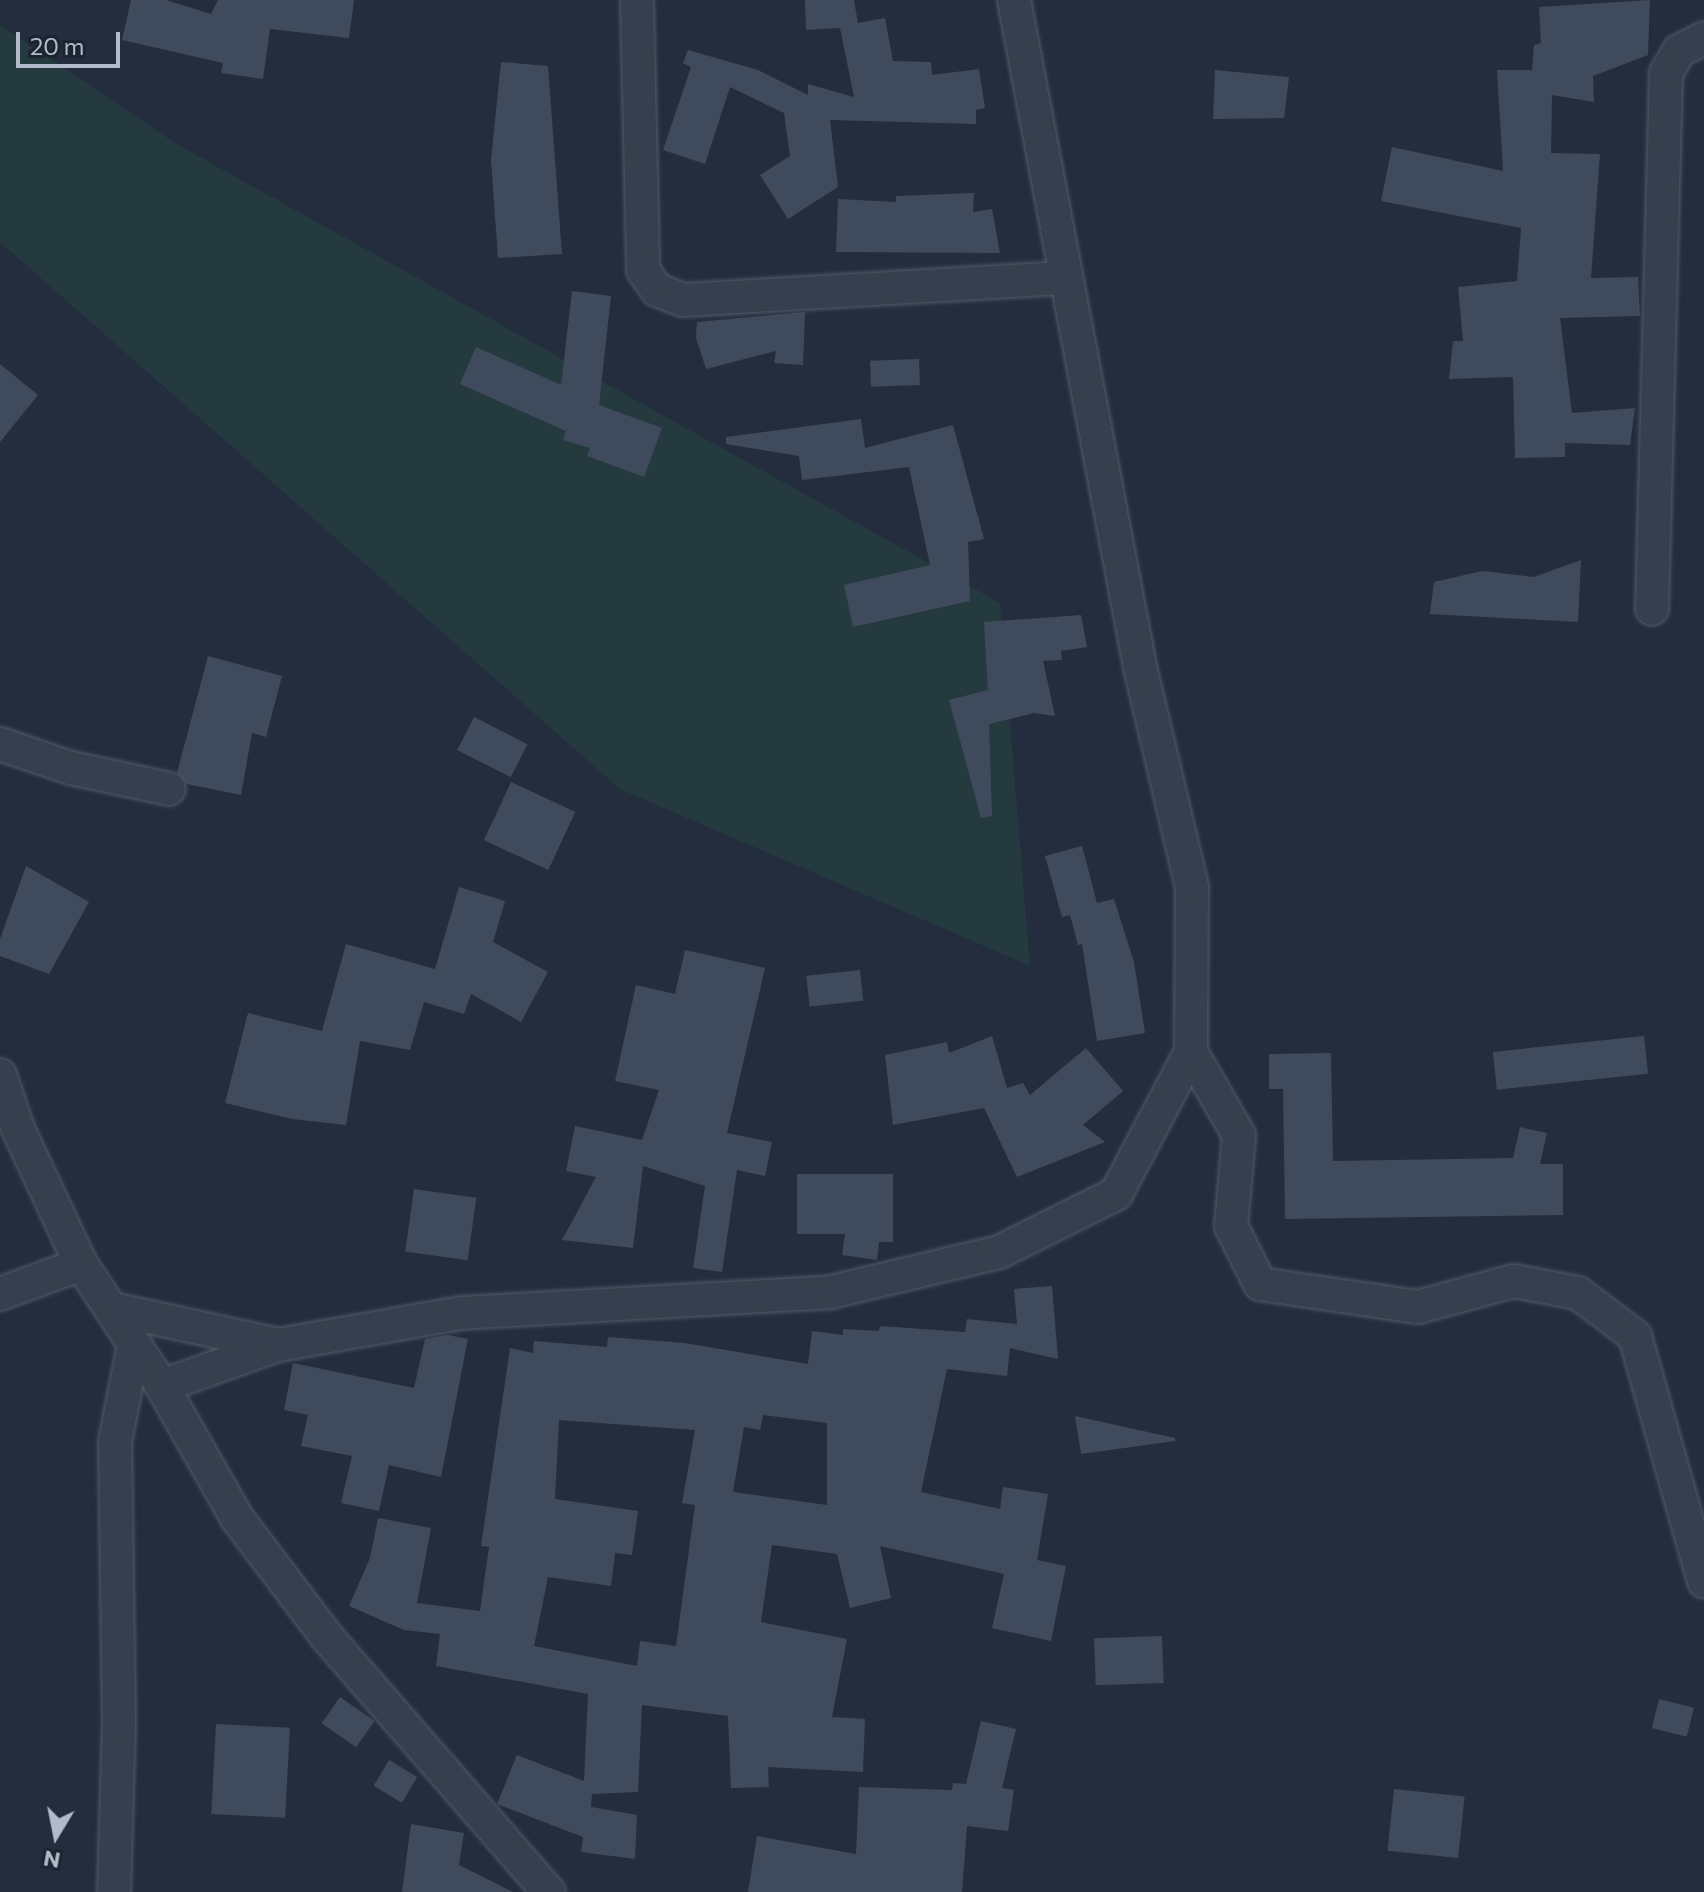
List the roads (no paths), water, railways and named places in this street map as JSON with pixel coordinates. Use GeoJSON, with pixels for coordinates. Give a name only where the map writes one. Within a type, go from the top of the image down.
{"type":"FeatureCollection","features":[{"type":"Feature","properties":{"kind":"street"},"geometry":{"type":"LineString","coordinates":[[637,0],[643,270],[657,290],[683,300],[1064,278]]}},
{"type":"Feature","properties":{"kind":"street"},"geometry":{"type":"LineString","coordinates":[[162,1386],[278,1345],[461,1313],[831,1292],[999,1252],[1116,1194],[1191,1052],[1192,887],[1141,672],[1064,278],[1014,0]]}},
{"type":"Feature","properties":{"kind":"street"},"geometry":{"type":"LineString","coordinates":[[1652,609],[1666,73],[1679,51],[1704,38]]}},
{"type":"Feature","properties":{"kind":"street"},"geometry":{"type":"LineString","coordinates":[[0,744],[71,768],[169,789]]}},
{"type":"Feature","properties":{"kind":"street"},"geometry":{"type":"LineString","coordinates":[[1191,1052],[1239,1135],[1231,1226],[1260,1284],[1418,1307],[1514,1281],[1578,1293],[1635,1336],[1704,1582]]}},
{"type":"Feature","properties":{"kind":"street"},"geometry":{"type":"LineString","coordinates":[[0,1075],[18,1129],[81,1264],[162,1386],[237,1518],[327,1637],[549,1892]]}},
{"type":"Feature","properties":{"kind":"street"},"geometry":{"type":"LineString","coordinates":[[0,1294],[81,1264]]}},
{"type":"Feature","properties":{"kind":"street"},"geometry":{"type":"LineString","coordinates":[[112,1309],[278,1345]]}},
{"type":"Feature","properties":{"kind":"street"},"geometry":{"type":"LineString","coordinates":[[114,1892],[119,1723],[115,1442],[134,1344]]}}]}
